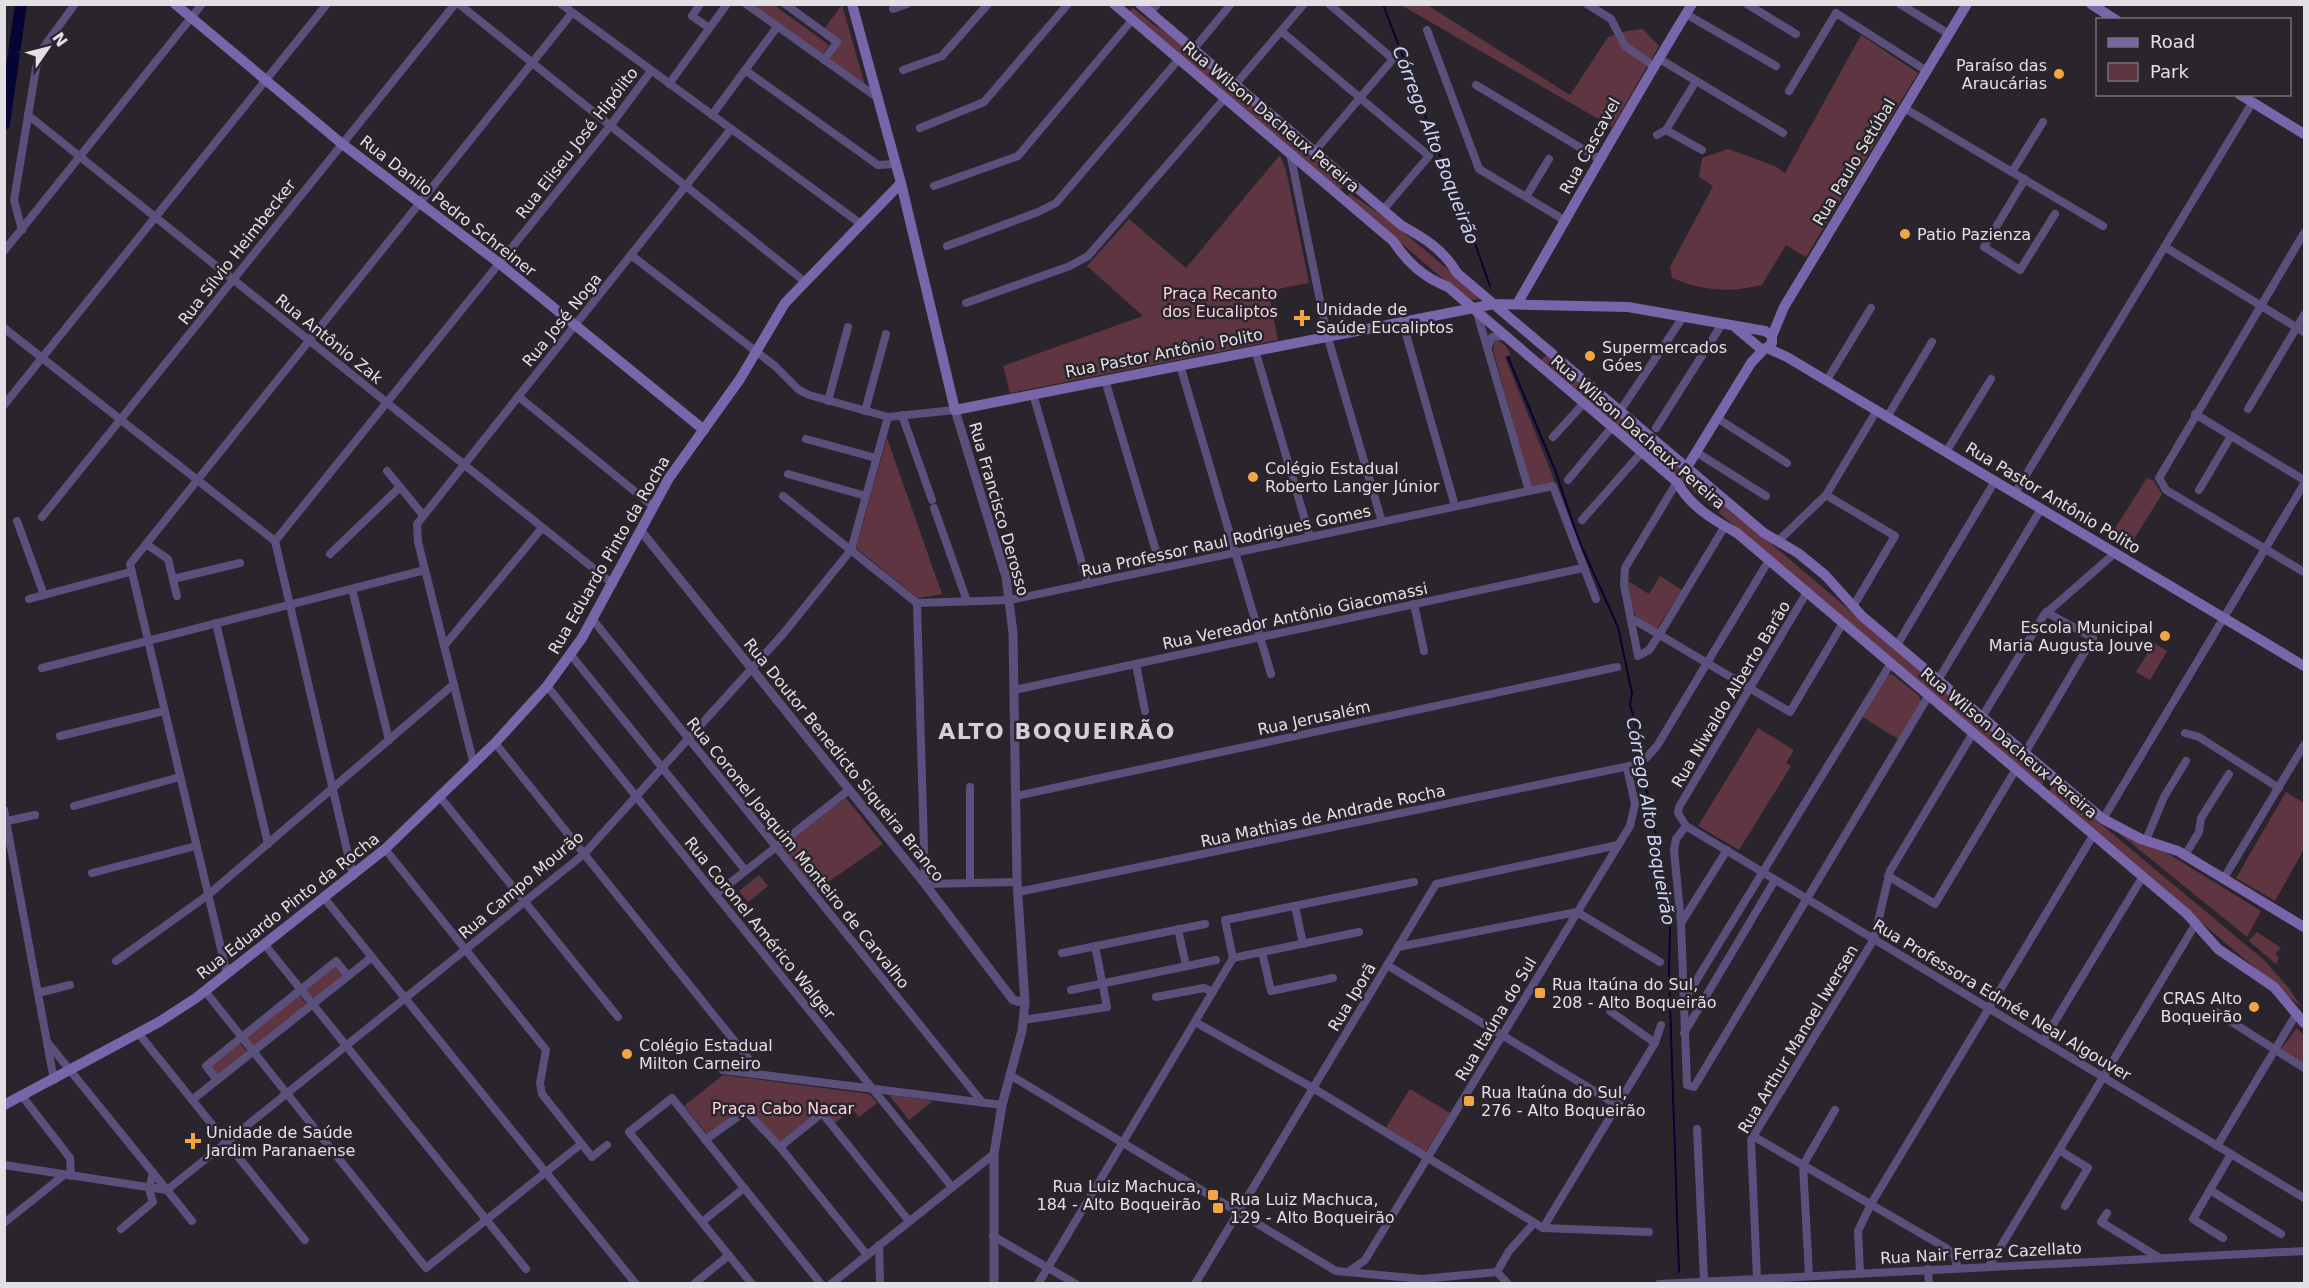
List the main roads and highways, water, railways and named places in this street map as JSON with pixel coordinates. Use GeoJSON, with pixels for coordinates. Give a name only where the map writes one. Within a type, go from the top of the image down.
{"type":"FeatureCollection","features":[{"type":"Feature","properties":{"kind":"main road","name":"Rua Danilo Pedro Schreiner"},"geometry":{"type":"LineString","coordinates":[[175,4],[264,81],[341,143],[499,263],[704,430]]}},
{"type":"Feature","properties":{"kind":"main road","name":"Rua Francisco Derosso"},"geometry":{"type":"LineString","coordinates":[[852,4],[901,183],[955,410]]}},
{"type":"Feature","properties":{"kind":"main road","name":"Rua Wilson Dacheux Pereira"},"geometry":{"type":"LineString","coordinates":[[1114,4],[1393,241],[1408,262],[1429,279],[1454,292],[1677,482],[1690,501],[1737,532],[2094,834],[2187,914],[2218,949],[2274,987],[2304,1023]]}},
{"type":"Feature","properties":{"kind":"main road"},"geometry":{"type":"LineString","coordinates":[[1130,18],[1126,8],[1131,4]]}},
{"type":"Feature","properties":{"kind":"main road","name":"Rua Wilson Dacheux Pereira"},"geometry":{"type":"LineString","coordinates":[[1140,4],[1154,9],[1193,50],[1401,225],[1422,235],[1444,254],[1457,273],[1764,533],[1825,575],[1854,606],[1897,645],[2103,819],[2146,840],[2185,855],[2304,927]]}},
{"type":"Feature","properties":{"kind":"main road","name":"Rua Paulo Setúbal"},"geometry":{"type":"LineString","coordinates":[[1687,467],[1967,4]]}},
{"type":"Feature","properties":{"kind":"main road"},"geometry":{"type":"LineString","coordinates":[[2091,4],[2113,18]]}},
{"type":"Feature","properties":{"kind":"main road","name":"Rua Cascavel"},"geometry":{"type":"LineString","coordinates":[[1517,324],[1517,313],[1521,304],[1566,221],[1631,103],[1689,9]]}},
{"type":"Feature","properties":{"kind":"main road"},"geometry":{"type":"LineString","coordinates":[[2242,96],[2304,134]]}},
{"type":"Feature","properties":{"kind":"main road","name":"Rua Eduardo Pinto da Rocha"},"geometry":{"type":"LineString","coordinates":[[4,1105],[139,1034],[205,991],[325,899],[385,849],[495,744],[547,686],[571,655],[593,620],[675,469],[756,353],[780,311],[804,281],[901,183]]}},
{"type":"Feature","properties":{"kind":"main road"},"geometry":{"type":"LineString","coordinates":[[1345,200],[1346,191],[1356,188]]}},
{"type":"Feature","properties":{"kind":"main road"},"geometry":{"type":"LineString","coordinates":[[1449,310],[1454,302],[1454,292]]}},
{"type":"Feature","properties":{"kind":"main road","name":"Rua Pastor Antônio Polito"},"geometry":{"type":"LineString","coordinates":[[955,410],[1449,310],[1474,309],[1494,304],[1617,307],[1722,324],[1736,328],[1764,342],[2304,666]]}},
{"type":"Feature","properties":{"kind":"main road"},"geometry":{"type":"LineString","coordinates":[[1531,357],[1536,359],[1542,356],[1544,349],[1542,344]]}},
{"type":"Feature","properties":{"kind":"main road"},"geometry":{"type":"LineString","coordinates":[[1952,715],[1960,716],[1964,713],[1966,707],[1964,702]]}},
{"type":"Feature","properties":{"kind":"main road"},"geometry":{"type":"LineString","coordinates":[[2044,793],[2048,783],[2058,781]]}},
{"type":"Feature","properties":{"kind":"waterway"},"geometry":{"type":"LineString","coordinates":[[4,124],[21,4]]}},
{"type":"Feature","properties":{"kind":"waterway","name":"Córrego Alto Boqueirão"},"geometry":{"type":"LineString","coordinates":[[1383,4],[1441,158],[1448,167],[1490,286]]}},
{"type":"Feature","properties":{"kind":"waterway","name":"Córrego Alto Boqueirão"},"geometry":{"type":"LineString","coordinates":[[1508,357],[1555,470],[1579,541],[1618,627],[1632,693],[1630,705],[1637,729],[1637,755],[1667,888],[1679,1272]]}},
{"type":"Feature","properties":{"kind":"place","name":"Paraíso das Araucárias"},"geometry":{"type":"Point","coordinates":[2059,74]}},
{"type":"Feature","properties":{"kind":"place","name":"Patio Pazienza"},"geometry":{"type":"Point","coordinates":[1905,234]}},
{"type":"Feature","properties":{"kind":"place","name":"Unidade de Saúde Eucaliptos"},"geometry":{"type":"Point","coordinates":[1302,318]}},
{"type":"Feature","properties":{"kind":"place","name":"Supermercados Góes"},"geometry":{"type":"Point","coordinates":[1590,356]}},
{"type":"Feature","properties":{"kind":"place","name":"Colégio Estadual Roberto Langer Júnior"},"geometry":{"type":"Point","coordinates":[1253,477]}},
{"type":"Feature","properties":{"kind":"place","name":"Escola Municipal Maria Augusta Jouve"},"geometry":{"type":"Point","coordinates":[2165,636]}},
{"type":"Feature","properties":{"kind":"place","name":"Rua Itaúna do Sul, 208 - Alto Boqueirão"},"geometry":{"type":"Point","coordinates":[1540,993]}},
{"type":"Feature","properties":{"kind":"place","name":"CRAS Alto Boqueirão"},"geometry":{"type":"Point","coordinates":[2254,1007]}},
{"type":"Feature","properties":{"kind":"place","name":"Colégio Estadual Milton Carneiro"},"geometry":{"type":"Point","coordinates":[627,1054]}},
{"type":"Feature","properties":{"kind":"place","name":"Rua Itaúna do Sul, 276 - Alto Boqueirão"},"geometry":{"type":"Point","coordinates":[1469,1101]}},
{"type":"Feature","properties":{"kind":"place","name":"Unidade de Saúde Jardim Paranaense"},"geometry":{"type":"Point","coordinates":[193,1141]}},
{"type":"Feature","properties":{"kind":"place","name":"Rua Luiz Machuca, 184 - Alto Boqueirão"},"geometry":{"type":"Point","coordinates":[1213,1195]}},
{"type":"Feature","properties":{"kind":"place","name":"Rua Luiz Machuca, 129 - Alto Boqueirão"},"geometry":{"type":"Point","coordinates":[1218,1208]}},
{"type":"Feature","properties":{"kind":"district","name":"ALTO BOQUEIRÃO"},"geometry":{"type":"Point","coordinates":[1057,731]}},
{"type":"Feature","properties":{"kind":"park label","name":"Praça Recanto dos Eucaliptos"},"geometry":{"type":"Point","coordinates":[1220,302]}},
{"type":"Feature","properties":{"kind":"park label","name":"Praça Cabo Nacar"},"geometry":{"type":"Point","coordinates":[783,1108]}}]}
